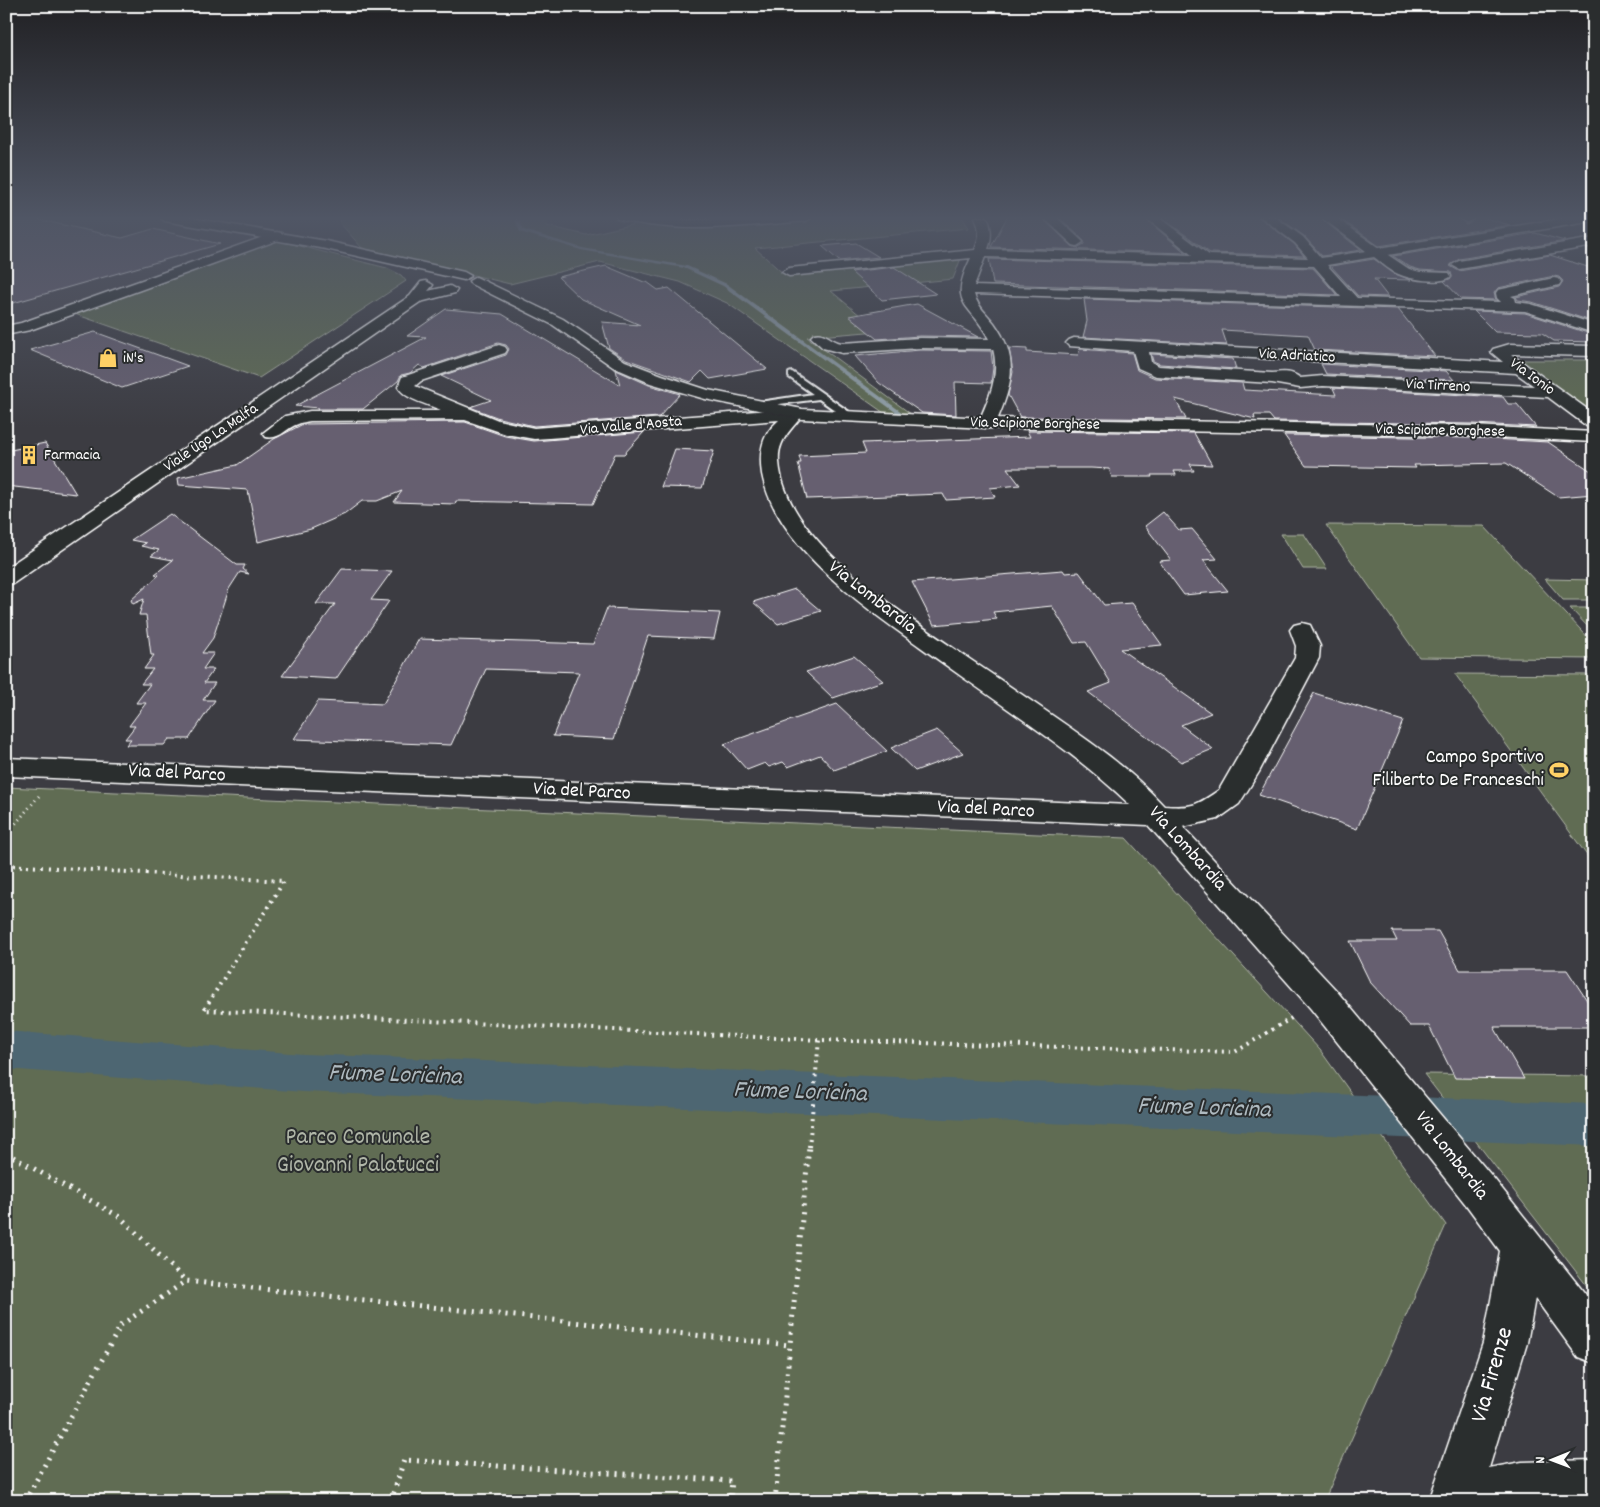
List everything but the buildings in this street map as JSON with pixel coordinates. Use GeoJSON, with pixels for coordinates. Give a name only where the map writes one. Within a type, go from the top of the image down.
{"type":"FeatureCollection","features":[{"type":"Feature","properties":{"kind":"street"},"geometry":{"type":"LineString","coordinates":[[6,332],[135,287]]}},
{"type":"Feature","properties":{"kind":"street","name":"Viale Ugo La Malfa"},"geometry":{"type":"LineString","coordinates":[[6,578],[424,288],[450,290],[455,287]]}},
{"type":"Feature","properties":{"kind":"street","name":"Via Scipione Borghese"},"geometry":{"type":"LineString","coordinates":[[483,287],[558,322],[619,364],[656,379],[705,394],[795,413],[852,418],[987,423],[1474,431],[1594,437]]}},
{"type":"Feature","properties":{"kind":"street"},"geometry":{"type":"LineString","coordinates":[[1341,287],[1353,302]]}},
{"type":"Feature","properties":{"kind":"street"},"geometry":{"type":"LineString","coordinates":[[1531,287],[1503,294],[1507,299],[1526,307],[1594,329]]}},
{"type":"Feature","properties":{"kind":"street"},"geometry":{"type":"LineString","coordinates":[[987,423],[1004,379],[1004,363],[998,344],[985,322],[970,303],[966,290],[1526,307]]}},
{"type":"Feature","properties":{"kind":"street"},"geometry":{"type":"LineString","coordinates":[[1133,295],[1139,311]]}},
{"type":"Feature","properties":{"kind":"street"},"geometry":{"type":"LineString","coordinates":[[819,337],[828,345],[842,348],[920,343],[998,344]]}},
{"type":"Feature","properties":{"kind":"street","name":"Via Adriatico"},"geometry":{"type":"LineString","coordinates":[[1074,343],[1519,368]]}},
{"type":"Feature","properties":{"kind":"street","name":"Via Tirreno"},"geometry":{"type":"LineString","coordinates":[[1140,348],[1144,365],[1156,371],[1272,378],[1300,382],[1323,380],[1553,392]]}},
{"type":"Feature","properties":{"kind":"street","name":"Via Ionio"},"geometry":{"type":"LineString","coordinates":[[1594,351],[1510,349],[1499,352],[1594,423]]}},
{"type":"Feature","properties":{"kind":"street","name":"Via Valle d'Aosta"},"geometry":{"type":"LineString","coordinates":[[499,350],[418,376],[406,384],[406,387],[470,416],[512,430],[542,434],[795,413]]}},
{"type":"Feature","properties":{"kind":"street","name":"Via Lombardia"},"geometry":{"type":"LineString","coordinates":[[795,413],[784,421],[775,433],[770,447],[769,462],[773,480],[784,508],[815,551],[840,577],[872,603],[1093,757],[1118,777],[1158,817],[1323,999],[1481,1193],[1594,1342]]}},
{"type":"Feature","properties":{"kind":"street","name":"Via Valle d'Aosta"},"geometry":{"type":"LineString","coordinates":[[272,433],[292,420],[310,416],[470,416]]}},
{"type":"Feature","properties":{"kind":"street","name":"Via del Parco"},"geometry":{"type":"LineString","coordinates":[[6,767],[1186,817],[1202,814],[1213,809],[1229,797],[1245,772],[1307,658],[1308,646],[1302,630]]}},
{"type":"Feature","properties":{"kind":"street","name":"Via Firenze"},"geometry":{"type":"LineString","coordinates":[[1455,1501],[1505,1342],[1522,1248]]}},
{"type":"Feature","properties":{"kind":"street","name":"Via Firenze"},"geometry":{"type":"LineString","coordinates":[[1455,1501],[1522,1486],[1594,1484]]}},
{"type":"Feature","properties":{"kind":"lane"},"geometry":{"type":"LineString","coordinates":[[792,375],[852,418]]}},
{"type":"Feature","properties":{"kind":"lane"},"geometry":{"type":"LineString","coordinates":[[759,405],[821,396]]}},
{"type":"Feature","properties":{"kind":"path"},"geometry":{"type":"LineString","coordinates":[[6,835],[40,796],[32,796]]}},
{"type":"Feature","properties":{"kind":"path"},"geometry":{"type":"LineString","coordinates":[[6,865],[284,881],[204,1010],[819,1040],[1235,1052],[1323,999]]}},
{"type":"Feature","properties":{"kind":"path"},"geometry":{"type":"LineString","coordinates":[[774,1501],[819,1040]]}},
{"type":"Feature","properties":{"kind":"path"},"geometry":{"type":"LineString","coordinates":[[6,1153],[120,1217],[186,1281],[789,1345]]}},
{"type":"Feature","properties":{"kind":"path"},"geometry":{"type":"LineString","coordinates":[[25,1501],[121,1326],[186,1281]]}},
{"type":"Feature","properties":{"kind":"path"},"geometry":{"type":"LineString","coordinates":[[391,1501],[404,1460],[732,1481],[730,1501]]}},
{"type":"Feature","properties":{"kind":"path"},"geometry":{"type":"LineString","coordinates":[[6,1499],[18,1501]]}},
{"type":"Feature","properties":{"kind":"shaded area"},"geometry":{"type":"Polygon","coordinates":[[[6,287],[141,287],[6,337],[6,287]]]}},
{"type":"Feature","properties":{"kind":"green space"},"geometry":{"type":"Polygon","coordinates":[[[141,287],[396,287],[259,378],[72,313],[141,287]]]}},
{"type":"Feature","properties":{"kind":"green space"},"geometry":{"type":"Polygon","coordinates":[[[692,287],[868,287],[831,291],[879,331],[807,337],[915,417],[887,415],[727,303],[692,287]]]}},
{"type":"Feature","properties":{"kind":"green space"},"geometry":{"type":"Polygon","coordinates":[[[1521,360],[1594,360],[1594,413],[1521,360]]]}},
{"type":"Feature","properties":{"kind":"green space"},"geometry":{"type":"Polygon","coordinates":[[[1326,525],[1484,526],[1594,644],[1594,659],[1419,657],[1326,525]]]}},
{"type":"Feature","properties":{"kind":"green space"},"geometry":{"type":"Polygon","coordinates":[[[1281,534],[1304,534],[1327,569],[1303,569],[1281,534]]]}},
{"type":"Feature","properties":{"kind":"green space"},"geometry":{"type":"Polygon","coordinates":[[[1545,579],[1594,580],[1594,600],[1563,600],[1545,579]]]}},
{"type":"Feature","properties":{"kind":"green space"},"geometry":{"type":"Polygon","coordinates":[[[1570,608],[1594,608],[1594,629],[1590,629],[1570,608]]]}},
{"type":"Feature","properties":{"kind":"green space","name":"Campo Sportivo Filiberto De Franceschi"},"geometry":{"type":"Polygon","coordinates":[[[1455,674],[1594,675],[1594,865],[1455,674]]]}},
{"type":"Feature","properties":{"kind":"green space","name":"Parco Comunale Giovanni Palatucci"},"geometry":{"type":"Polygon","coordinates":[[[6,787],[1126,838],[1320,1050],[1446,1225],[1324,1501],[6,1501],[6,787]]]}},
{"type":"Feature","properties":{"kind":"green space"},"geometry":{"type":"Polygon","coordinates":[[[1424,1074],[1594,1076],[1594,1295],[1424,1074]]]}},
{"type":"Feature","properties":{"kind":"waterway"},"geometry":{"type":"LineString","coordinates":[[728,287],[900,413]]}},
{"type":"Feature","properties":{"kind":"waterway","name":"Fiume Loricina"},"geometry":{"type":"LineString","coordinates":[[6,1050],[304,1073],[1594,1125]]}},
{"type":"Feature","properties":{"kind":"place","name":"iN's"},"geometry":{"type":"Point","coordinates":[108,358]}},
{"type":"Feature","properties":{"kind":"place","name":"Farmacia"},"geometry":{"type":"Point","coordinates":[29,455]}},
{"type":"Feature","properties":{"kind":"place","name":"Campo Sportivo Filiberto De Franceschi"},"geometry":{"type":"Point","coordinates":[1559,770]}}]}
